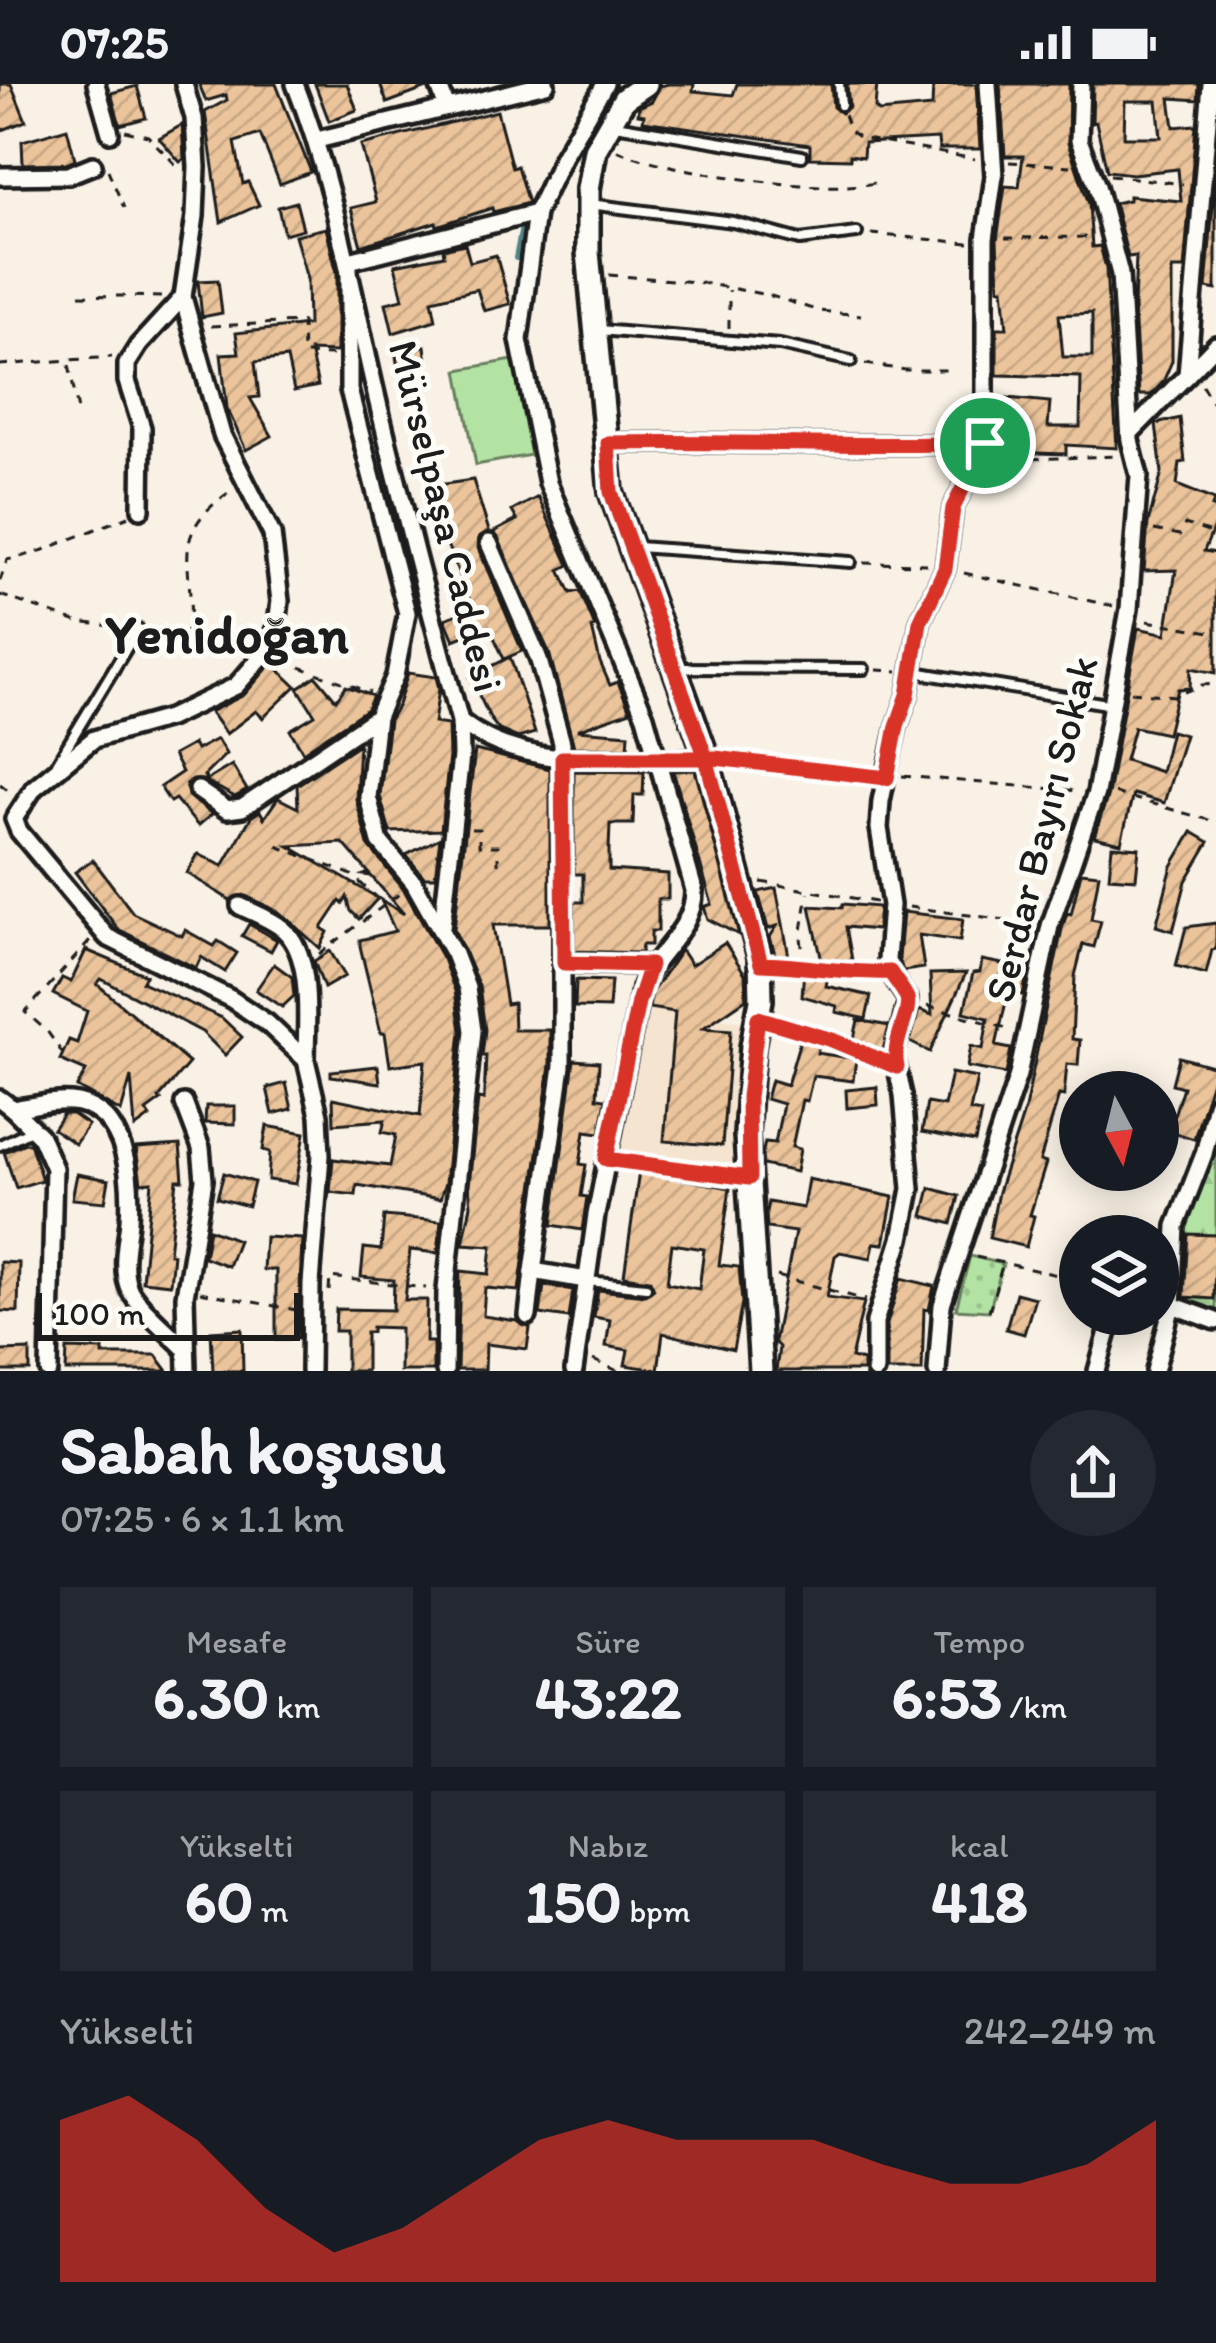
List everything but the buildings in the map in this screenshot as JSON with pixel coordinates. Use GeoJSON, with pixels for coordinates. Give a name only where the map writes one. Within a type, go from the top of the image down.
{"type":"FeatureCollection","features":[{"type":"Feature","properties":{"kind":"street"},"geometry":{"type":"LineString","coordinates":[[96,84],[110,133]]}},
{"type":"Feature","properties":{"kind":"street"},"geometry":{"type":"LineString","coordinates":[[184,84],[196,132],[196,188],[183,297],[222,435],[268,523],[280,601],[273,639],[249,674],[223,694],[169,718],[94,739],[22,801],[16,826],[99,931],[230,999],[267,1023],[306,1060]]}},
{"type":"Feature","properties":{"kind":"street","name":"Mürselpaşa Caddesi"},"geometry":{"type":"LineString","coordinates":[[295,84],[317,140],[349,261],[380,412],[460,721],[495,743],[562,758],[706,758]]}},
{"type":"Feature","properties":{"kind":"street"},"geometry":{"type":"LineString","coordinates":[[438,84],[447,108]]}},
{"type":"Feature","properties":{"kind":"street"},"geometry":{"type":"LineString","coordinates":[[317,140],[546,84]]}},
{"type":"Feature","properties":{"kind":"street"},"geometry":{"type":"LineString","coordinates":[[575,1363],[606,1159],[638,1002],[650,965],[684,927],[694,904],[694,890],[622,653],[548,483],[519,340],[536,213],[563,156],[606,109],[646,84]]}},
{"type":"Feature","properties":{"kind":"street"},"geometry":{"type":"LineString","coordinates":[[874,1371],[879,1305],[901,1239],[910,1189],[894,1046],[908,1000],[890,972],[887,948],[892,905],[879,827],[920,622],[944,571],[953,508],[984,447],[985,242],[993,161],[988,84]]}},
{"type":"Feature","properties":{"kind":"street","name":"Serdar Bayırı Sokak"},"geometry":{"type":"LineString","coordinates":[[937,1371],[942,1305],[1018,1075],[1050,926],[1096,790],[1129,614],[1139,476],[1130,437],[1121,287],[1111,238],[1079,140],[1081,84]]}},
{"type":"Feature","properties":{"kind":"street"},"geometry":{"type":"LineString","coordinates":[[1190,372],[1211,84]]}},
{"type":"Feature","properties":{"kind":"street"},"geometry":{"type":"LineString","coordinates":[[606,109],[588,204],[611,492],[706,758],[761,964],[748,1097],[761,1371]]}},
{"type":"Feature","properties":{"kind":"street"},"geometry":{"type":"LineString","coordinates":[[0,176],[68,175],[101,168]]}},
{"type":"Feature","properties":{"kind":"street"},"geometry":{"type":"LineString","coordinates":[[445,1371],[446,1290],[473,1031],[466,988],[442,929],[380,842],[372,821],[367,780],[377,717],[394,676],[407,613],[353,412],[346,355],[349,261],[536,213]]}},
{"type":"Feature","properties":{"kind":"street"},"geometry":{"type":"LineString","coordinates":[[141,509],[142,428],[126,372],[132,354],[183,297]]}},
{"type":"Feature","properties":{"kind":"street"},"geometry":{"type":"LineString","coordinates":[[1130,437],[1216,345]]}},
{"type":"Feature","properties":{"kind":"street"},"geometry":{"type":"LineString","coordinates":[[608,443],[734,440],[984,447]]}},
{"type":"Feature","properties":{"kind":"street"},"geometry":{"type":"LineString","coordinates":[[489,543],[548,686],[560,725],[562,758],[560,1096],[528,1316]]}},
{"type":"Feature","properties":{"kind":"street"},"geometry":{"type":"LineString","coordinates":[[198,790],[227,810],[242,808],[377,717]]}},
{"type":"Feature","properties":{"kind":"street"},"geometry":{"type":"LineString","coordinates":[[442,929],[461,756],[460,721]]}},
{"type":"Feature","properties":{"kind":"street"},"geometry":{"type":"LineString","coordinates":[[240,906],[285,930],[297,951],[304,987],[306,1060],[321,1133],[310,1371]]}},
{"type":"Feature","properties":{"kind":"street"},"geometry":{"type":"LineString","coordinates":[[564,963],[650,965]]}},
{"type":"Feature","properties":{"kind":"street"},"geometry":{"type":"LineString","coordinates":[[6,1104],[72,1102],[94,1110],[114,1130],[128,1176],[124,1256],[128,1286],[184,1348]]}},
{"type":"Feature","properties":{"kind":"street"},"geometry":{"type":"LineString","coordinates":[[184,1103],[203,1164],[202,1200],[188,1276],[187,1371]]}},
{"type":"Feature","properties":{"kind":"street"},"geometry":{"type":"LineString","coordinates":[[6,1104],[47,1147],[56,1181],[49,1371]]}},
{"type":"Feature","properties":{"kind":"street"},"geometry":{"type":"LineString","coordinates":[[1179,1218],[1204,1154],[1216,1104]]}},
{"type":"Feature","properties":{"kind":"street"},"geometry":{"type":"LineString","coordinates":[[533,1271],[586,1280]]}},
{"type":"Feature","properties":{"kind":"street"},"geometry":{"type":"LineString","coordinates":[[1179,1308],[1216,1321]]}},
{"type":"Feature","properties":{"kind":"street"},"geometry":{"type":"LineString","coordinates":[[1097,1371],[1107,1335]]}},
{"type":"Feature","properties":{"kind":"street"},"geometry":{"type":"LineString","coordinates":[[1155,1371],[1164,1335]]}},
{"type":"Feature","properties":{"kind":"lane"},"geometry":{"type":"LineString","coordinates":[[839,84],[841,105]]}},
{"type":"Feature","properties":{"kind":"lane"},"geometry":{"type":"LineString","coordinates":[[606,109],[802,156]]}},
{"type":"Feature","properties":{"kind":"lane"},"geometry":{"type":"LineString","coordinates":[[588,204],[733,222],[800,240],[857,233]]}},
{"type":"Feature","properties":{"kind":"lane"},"geometry":{"type":"LineString","coordinates":[[597,330],[729,339],[851,361]]}},
{"type":"Feature","properties":{"kind":"lane"},"geometry":{"type":"LineString","coordinates":[[628,546],[851,562]]}},
{"type":"Feature","properties":{"kind":"lane"},"geometry":{"type":"LineString","coordinates":[[54,770],[138,628]]}},
{"type":"Feature","properties":{"kind":"lane"},"geometry":{"type":"LineString","coordinates":[[675,668],[864,669]]}},
{"type":"Feature","properties":{"kind":"lane"},"geometry":{"type":"LineString","coordinates":[[911,671],[1116,698]]}},
{"type":"Feature","properties":{"kind":"lane"},"geometry":{"type":"LineString","coordinates":[[0,1144],[34,1129]]}},
{"type":"Feature","properties":{"kind":"lane"},"geometry":{"type":"LineString","coordinates":[[586,1280],[646,1287]]}},
{"type":"Feature","properties":{"kind":"path"},"geometry":{"type":"LineString","coordinates":[[841,105],[850,131],[860,138],[993,161],[1203,185]]}},
{"type":"Feature","properties":{"kind":"path"},"geometry":{"type":"LineString","coordinates":[[606,109],[658,164],[823,188],[879,182]]}},
{"type":"Feature","properties":{"kind":"path"},"geometry":{"type":"LineString","coordinates":[[110,133],[131,130],[148,136],[196,188]]}},
{"type":"Feature","properties":{"kind":"path"},"geometry":{"type":"LineString","coordinates":[[101,168],[124,208]]}},
{"type":"Feature","properties":{"kind":"path"},"geometry":{"type":"LineString","coordinates":[[857,233],[985,242],[1050,234],[1111,238]]}},
{"type":"Feature","properties":{"kind":"path"},"geometry":{"type":"LineString","coordinates":[[591,275],[729,288],[819,311],[861,315]]}},
{"type":"Feature","properties":{"kind":"path"},"geometry":{"type":"LineString","coordinates":[[729,288],[729,339]]}},
{"type":"Feature","properties":{"kind":"path"},"geometry":{"type":"LineString","coordinates":[[80,296],[183,297]]}},
{"type":"Feature","properties":{"kind":"path"},"geometry":{"type":"LineString","coordinates":[[192,331],[229,322],[302,322],[303,354],[346,355]]}},
{"type":"Feature","properties":{"kind":"path"},"geometry":{"type":"LineString","coordinates":[[0,365],[132,354]]}},
{"type":"Feature","properties":{"kind":"path"},"geometry":{"type":"LineString","coordinates":[[851,361],[881,368],[946,370]]}},
{"type":"Feature","properties":{"kind":"path"},"geometry":{"type":"LineString","coordinates":[[68,362],[79,416]]}},
{"type":"Feature","properties":{"kind":"path"},"geometry":{"type":"LineString","coordinates":[[1190,372],[1216,409]]}},
{"type":"Feature","properties":{"kind":"path"},"geometry":{"type":"LineString","coordinates":[[984,447],[1025,459],[1124,456],[1122,440],[1130,437]]}},
{"type":"Feature","properties":{"kind":"path"},"geometry":{"type":"LineString","coordinates":[[189,633],[191,528],[210,505],[245,481]]}},
{"type":"Feature","properties":{"kind":"path"},"geometry":{"type":"LineString","coordinates":[[0,577],[7,560],[36,553],[141,509]]}},
{"type":"Feature","properties":{"kind":"path"},"geometry":{"type":"LineString","coordinates":[[1135,526],[1180,535],[1185,524],[1216,535]]}},
{"type":"Feature","properties":{"kind":"path"},"geometry":{"type":"LineString","coordinates":[[851,562],[931,563],[944,571],[1216,633]]}},
{"type":"Feature","properties":{"kind":"path"},"geometry":{"type":"LineString","coordinates":[[0,595],[76,622],[273,639]]}},
{"type":"Feature","properties":{"kind":"path"},"geometry":{"type":"LineString","coordinates":[[264,654],[385,698]]}},
{"type":"Feature","properties":{"kind":"path"},"geometry":{"type":"LineString","coordinates":[[864,669],[911,671]]}},
{"type":"Feature","properties":{"kind":"path"},"geometry":{"type":"LineString","coordinates":[[1116,698],[1159,697],[1216,684]]}},
{"type":"Feature","properties":{"kind":"path"},"geometry":{"type":"LineString","coordinates":[[706,758],[1096,790],[1216,822]]}},
{"type":"Feature","properties":{"kind":"path"},"geometry":{"type":"LineString","coordinates":[[479,829],[479,846],[498,847],[498,864]]}},
{"type":"Feature","properties":{"kind":"path"},"geometry":{"type":"LineString","coordinates":[[277,846],[352,875],[385,905]]}},
{"type":"Feature","properties":{"kind":"path"},"geometry":{"type":"LineString","coordinates":[[740,878],[1050,926]]}},
{"type":"Feature","properties":{"kind":"path"},"geometry":{"type":"LineString","coordinates":[[318,955],[413,884]]}},
{"type":"Feature","properties":{"kind":"path"},"geometry":{"type":"LineString","coordinates":[[804,965],[801,937],[809,891]]}},
{"type":"Feature","properties":{"kind":"path"},"geometry":{"type":"LineString","coordinates":[[63,1054],[42,1025],[25,1012],[99,931]]}},
{"type":"Feature","properties":{"kind":"path"},"geometry":{"type":"LineString","coordinates":[[761,964],[804,965],[843,973],[890,972]]}},
{"type":"Feature","properties":{"kind":"path"},"geometry":{"type":"LineString","coordinates":[[908,1000],[957,1017],[1028,1032]]}},
{"type":"Feature","properties":{"kind":"path"},"geometry":{"type":"LineString","coordinates":[[758,1018],[832,1040],[897,1067]]}},
{"type":"Feature","properties":{"kind":"path"},"geometry":{"type":"LineString","coordinates":[[606,1159],[749,1178]]}},
{"type":"Feature","properties":{"kind":"path"},"geometry":{"type":"LineString","coordinates":[[959,1253],[1059,1276]]}},
{"type":"Feature","properties":{"kind":"path"},"geometry":{"type":"LineString","coordinates":[[989,1311],[1003,1264]]}},
{"type":"Feature","properties":{"kind":"path"},"geometry":{"type":"LineString","coordinates":[[757,1273],[826,1286],[879,1305]]}},
{"type":"Feature","properties":{"kind":"path"},"geometry":{"type":"LineString","coordinates":[[188,1276],[197,1278],[196,1292],[310,1312]]}},
{"type":"Feature","properties":{"kind":"path"},"geometry":{"type":"LineString","coordinates":[[312,1276],[324,1277],[323,1292],[329,1293],[330,1277],[446,1290]]}},
{"type":"Feature","properties":{"kind":"path"},"geometry":{"type":"LineString","coordinates":[[575,1363],[618,1371]]}},
{"type":"Feature","properties":{"kind":"shaded area"},"geometry":{"type":"Polygon","coordinates":[[[646,1008],[745,1022],[738,1085],[738,1166],[615,1153],[646,1008]]]}},
{"type":"Feature","properties":{"kind":"green space"},"geometry":{"type":"Polygon","coordinates":[[[513,360],[531,455],[476,465],[458,370],[513,360]]]}},
{"type":"Feature","properties":{"kind":"green space"},"geometry":{"type":"Polygon","coordinates":[[[1216,1147],[1216,1314],[1179,1297],[1181,1234],[1216,1147]]]}},
{"type":"Feature","properties":{"kind":"green space"},"geometry":{"type":"Polygon","coordinates":[[[970,1256],[1003,1264],[989,1311],[956,1309],[970,1256]]]}},
{"type":"Feature","properties":{"kind":"waterway"},"geometry":{"type":"LineString","coordinates":[[529,208],[592,89]]}},
{"type":"Feature","properties":{"kind":"waterway"},"geometry":{"type":"LineString","coordinates":[[516,258],[522,227]]}},
{"type":"Feature","properties":{"kind":"district","name":"Yenidoğan"},"geometry":{"type":"Point","coordinates":[227,634]}},
{"type":"Feature","properties":{"kind":"route"},"geometry":{"type":"LineString","coordinates":[[985,443],[855,447],[734,440],[608,443],[611,492],[706,758],[761,964],[804,965],[843,973],[890,972],[908,1000],[908,1009],[894,1046],[897,1067],[832,1040],[758,1018],[748,1097],[749,1178],[606,1159],[641,988],[650,965],[564,963],[562,758],[657,759],[706,758],[715,758],[887,778],[908,695],[915,638],[945,569],[953,508],[985,443]]}}]}
